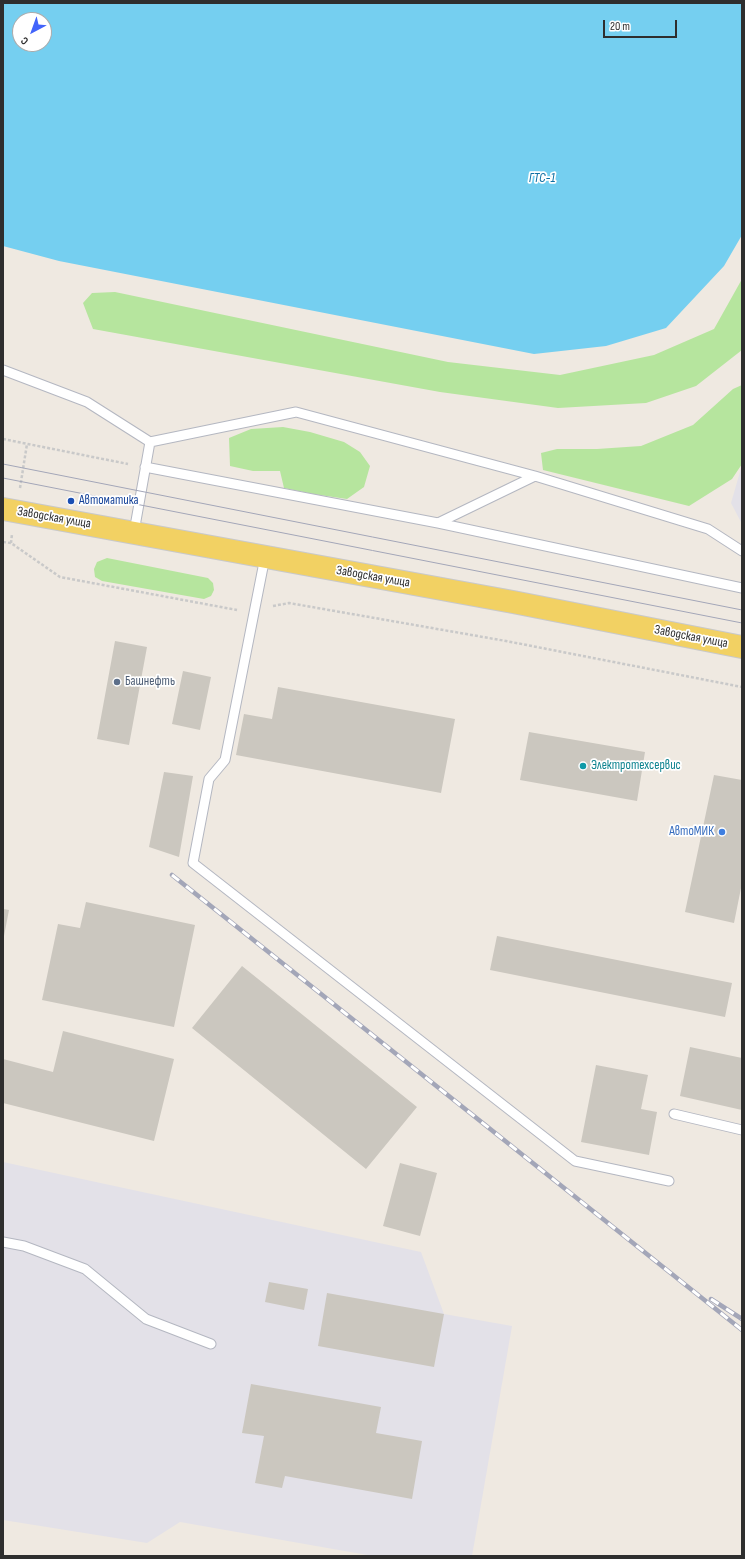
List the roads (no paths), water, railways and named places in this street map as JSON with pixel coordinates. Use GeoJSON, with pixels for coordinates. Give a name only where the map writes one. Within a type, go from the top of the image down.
{"type":"FeatureCollection","features":[{"type":"Feature","properties":{"kind":"main road","name":"Заводская улица"},"geometry":{"type":"LineString","coordinates":[[3,510],[134,532],[512,602],[742,647]]}},
{"type":"Feature","properties":{"kind":"lane"},"geometry":{"type":"LineString","coordinates":[[3,370],[86,402],[150,442],[296,412],[536,476],[708,529],[742,551]]}},
{"type":"Feature","properties":{"kind":"lane"},"geometry":{"type":"LineString","coordinates":[[134,532],[150,442]]}},
{"type":"Feature","properties":{"kind":"lane"},"geometry":{"type":"LineString","coordinates":[[145,467],[438,523],[742,588]]}},
{"type":"Feature","properties":{"kind":"lane"},"geometry":{"type":"LineString","coordinates":[[438,523],[536,476]]}},
{"type":"Feature","properties":{"kind":"lane"},"geometry":{"type":"LineString","coordinates":[[265,557],[224,760],[209,779],[193,863],[574,1161],[669,1181]]}},
{"type":"Feature","properties":{"kind":"lane"},"geometry":{"type":"LineString","coordinates":[[674,1114],[742,1130]]}},
{"type":"Feature","properties":{"kind":"lane"},"geometry":{"type":"LineString","coordinates":[[3,1242],[24,1246],[84,1269],[146,1319],[211,1344]]}},
{"type":"Feature","properties":{"kind":"water","name":"ГТС-1"},"geometry":{"type":"Polygon","coordinates":[[[3,3],[742,3],[742,235],[724,266],[666,328],[606,346],[534,354],[59,261],[3,246],[3,3]]]}},
{"type":"Feature","properties":{"kind":"tram line"},"geometry":{"type":"LineString","coordinates":[[3,464],[742,610]]}},
{"type":"Feature","properties":{"kind":"tram line"},"geometry":{"type":"LineString","coordinates":[[3,478],[742,623]]}},
{"type":"Feature","properties":{"kind":"railway"},"geometry":{"type":"LineString","coordinates":[[172,875],[742,1330]]}},
{"type":"Feature","properties":{"kind":"railway"},"geometry":{"type":"LineString","coordinates":[[711,1299],[742,1319]]}},
{"type":"Feature","properties":{"kind":"place","name":"Автоматика"},"geometry":{"type":"Point","coordinates":[71,501]}},
{"type":"Feature","properties":{"kind":"place","name":"Башнефть"},"geometry":{"type":"Point","coordinates":[117,682]}},
{"type":"Feature","properties":{"kind":"place","name":"Электротехсервис"},"geometry":{"type":"Point","coordinates":[583,766]}},
{"type":"Feature","properties":{"kind":"place","name":"АвтоМИК"},"geometry":{"type":"Point","coordinates":[722,832]}}]}
